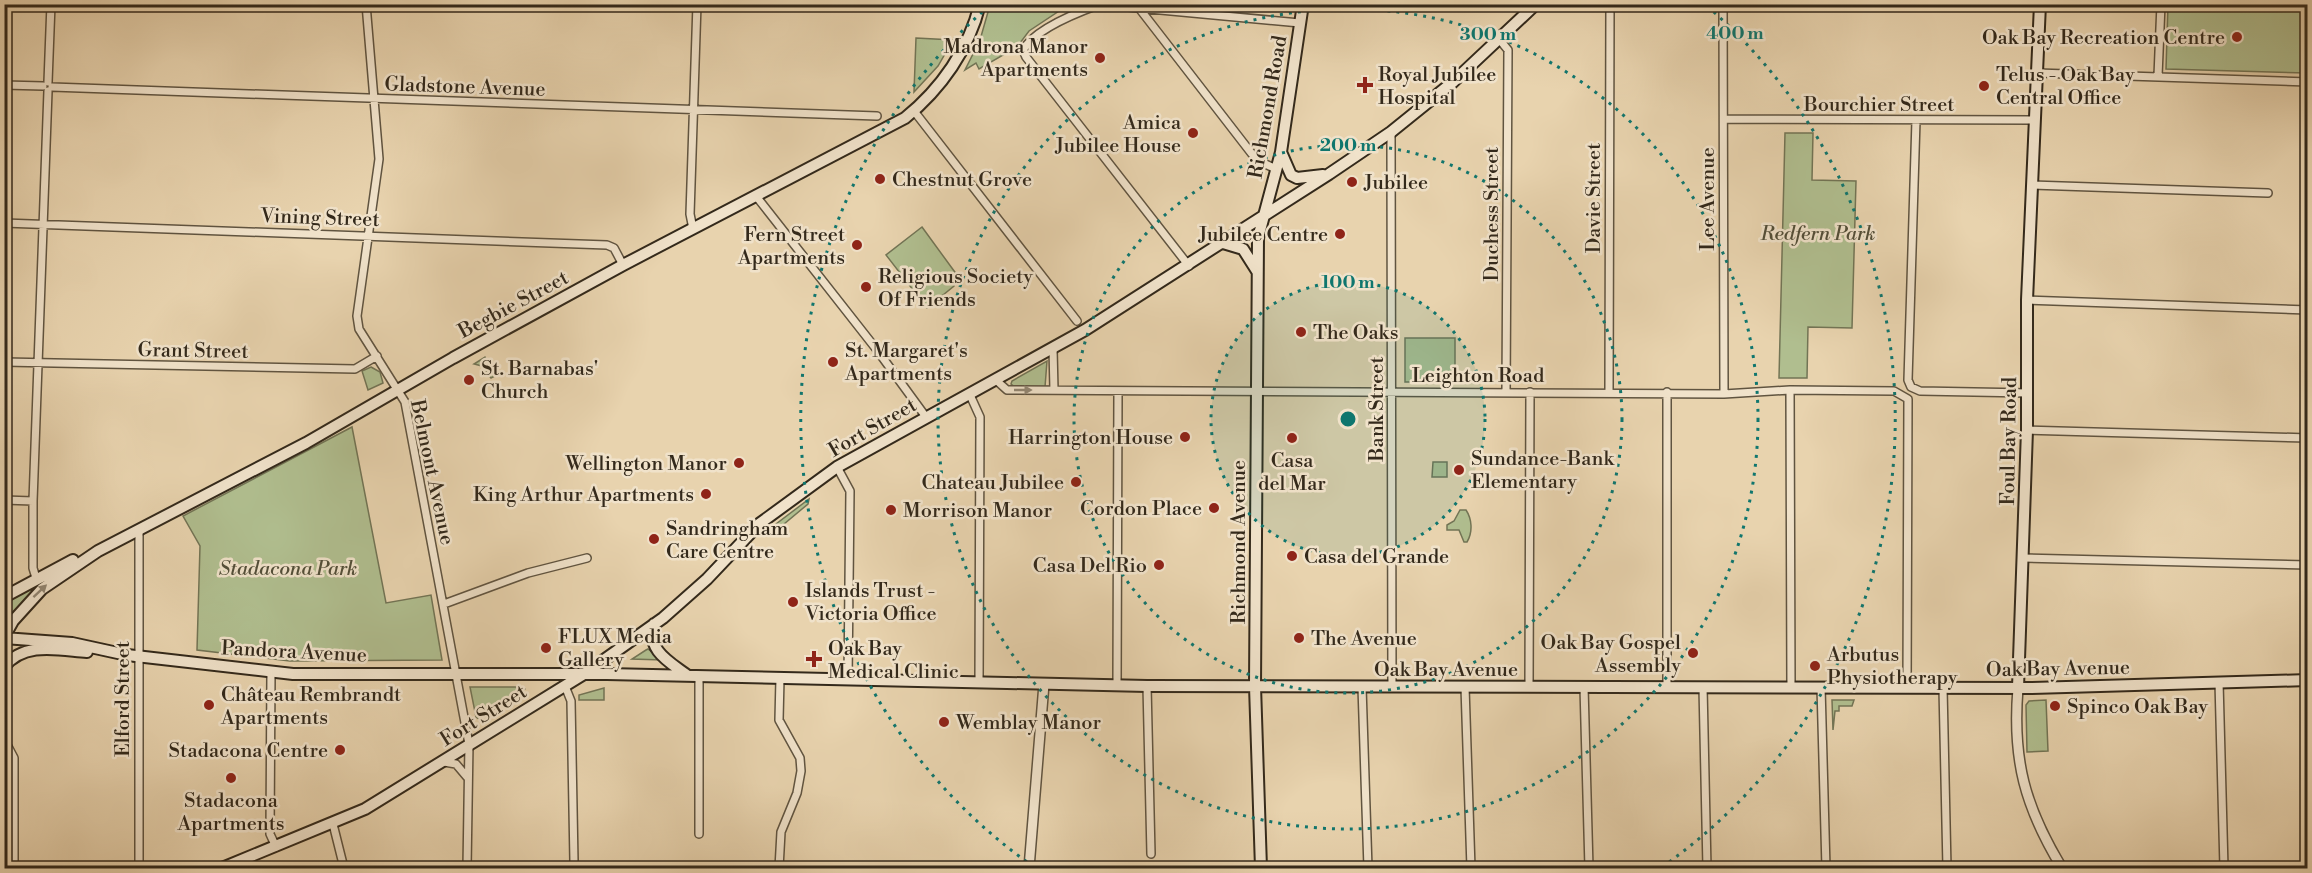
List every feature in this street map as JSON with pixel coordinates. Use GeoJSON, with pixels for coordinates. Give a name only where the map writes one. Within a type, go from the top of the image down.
{"type":"FeatureCollection","features":[{"type":"Feature","properties":{"kind":"main road","name":"Begbie Street"},"geometry":{"type":"LineString","coordinates":[[4,597],[36,578],[99,551],[306,443],[623,265],[853,147],[914,111],[939,84],[961,54],[980,4]]}},
{"type":"Feature","properties":{"kind":"main road","name":"Richmond Road"},"geometry":{"type":"LineString","coordinates":[[1262,216],[1281,152],[1303,4]]}},
{"type":"Feature","properties":{"kind":"main road","name":"Fort Street"},"geometry":{"type":"LineString","coordinates":[[222,868],[365,809],[584,674],[654,624],[707,579],[759,524],[837,467],[1053,349],[1189,266],[1329,174],[1391,132],[1453,82],[1536,4]]}},
{"type":"Feature","properties":{"kind":"main road","name":"Foul Bay Road"},"geometry":{"type":"LineString","coordinates":[[2018,688],[2028,393],[2027,300],[2040,4]]}},
{"type":"Feature","properties":{"kind":"main road"},"geometry":{"type":"LineString","coordinates":[[1281,152],[1286,168],[1297,178],[1329,174]]}},
{"type":"Feature","properties":{"kind":"main road","name":"Richmond Avenue"},"geometry":{"type":"LineString","coordinates":[[1261,868],[1255,686],[1257,271],[1258,238],[1262,216]]}},
{"type":"Feature","properties":{"kind":"main road"},"geometry":{"type":"LineString","coordinates":[[1223,243],[1243,249],[1257,271]]}},
{"type":"Feature","properties":{"kind":"main road","name":"Begbie Street"},"geometry":{"type":"LineString","coordinates":[[4,638],[13,621],[42,589],[99,551]]}},
{"type":"Feature","properties":{"kind":"main road"},"geometry":{"type":"LineString","coordinates":[[654,624],[651,633],[656,651],[694,676]]}},
{"type":"Feature","properties":{"kind":"main road","name":"Pandora Avenue"},"geometry":{"type":"LineString","coordinates":[[4,638],[72,644],[132,656],[271,672],[584,674]]}},
{"type":"Feature","properties":{"kind":"main road"},"geometry":{"type":"LineString","coordinates":[[4,667],[18,653],[35,649],[132,656]]}},
{"type":"Feature","properties":{"kind":"main road","name":"Oak Bay Avenue"},"geometry":{"type":"LineString","coordinates":[[584,674],[1117,686],[1362,687],[2018,688],[2307,680]]}},
{"type":"Feature","properties":{"kind":"street"},"geometry":{"type":"LineString","coordinates":[[36,578],[33,568],[33,501],[51,4]]}},
{"type":"Feature","properties":{"kind":"street","name":"Belmont Avenue"},"geometry":{"type":"LineString","coordinates":[[366,4],[379,159],[357,316],[359,329],[405,402],[469,744],[467,868]]}},
{"type":"Feature","properties":{"kind":"street"},"geometry":{"type":"LineString","coordinates":[[693,229],[690,214],[697,4]]}},
{"type":"Feature","properties":{"kind":"street","name":"Davie Street"},"geometry":{"type":"LineString","coordinates":[[1609,392],[1610,4]]}},
{"type":"Feature","properties":{"kind":"street","name":"Lee Avenue"},"geometry":{"type":"LineString","coordinates":[[1723,4],[1724,394]]}},
{"type":"Feature","properties":{"kind":"street"},"geometry":{"type":"LineString","coordinates":[[2158,76],[2161,4]]}},
{"type":"Feature","properties":{"kind":"street"},"geometry":{"type":"LineString","coordinates":[[1189,266],[1026,57],[1023,50],[1028,41],[1072,15],[1097,5],[1300,23]]}},
{"type":"Feature","properties":{"kind":"street"},"geometry":{"type":"LineString","coordinates":[[1139,8],[1252,154],[1261,162],[1276,169]]}},
{"type":"Feature","properties":{"kind":"street","name":"Duchess Street"},"geometry":{"type":"LineString","coordinates":[[1499,39],[1508,50],[1506,393]]}},
{"type":"Feature","properties":{"kind":"street"},"geometry":{"type":"LineString","coordinates":[[2037,73],[2307,82]]}},
{"type":"Feature","properties":{"kind":"street","name":"Gladstone Avenue"},"geometry":{"type":"LineString","coordinates":[[4,85],[877,116]]}},
{"type":"Feature","properties":{"kind":"street"},"geometry":{"type":"LineString","coordinates":[[914,111],[1077,321]]}},
{"type":"Feature","properties":{"kind":"street","name":"Bourchier Street"},"geometry":{"type":"LineString","coordinates":[[1724,119],[2034,120]]}},
{"type":"Feature","properties":{"kind":"street"},"geometry":{"type":"LineString","coordinates":[[1916,120],[1908,380],[1911,387],[1920,391],[2028,393]]}},
{"type":"Feature","properties":{"kind":"street","name":"Bank Street"},"geometry":{"type":"LineString","coordinates":[[1391,132],[1392,686]]}},
{"type":"Feature","properties":{"kind":"street"},"geometry":{"type":"LineString","coordinates":[[2032,185],[2268,193]]}},
{"type":"Feature","properties":{"kind":"street"},"geometry":{"type":"LineString","coordinates":[[756,196],[890,367],[926,417]]}},
{"type":"Feature","properties":{"kind":"street","name":"Vining Street"},"geometry":{"type":"LineString","coordinates":[[4,223],[607,245],[614,248],[623,265]]}},
{"type":"Feature","properties":{"kind":"street"},"geometry":{"type":"LineString","coordinates":[[2027,300],[2307,310]]}},
{"type":"Feature","properties":{"kind":"street"},"geometry":{"type":"LineString","coordinates":[[1053,349],[1054,390]]}},
{"type":"Feature","properties":{"kind":"street","name":"Grant Street"},"geometry":{"type":"LineString","coordinates":[[4,362],[355,369],[377,356]]}},
{"type":"Feature","properties":{"kind":"street","name":"Leighton Road"},"geometry":{"type":"LineString","coordinates":[[997,381],[1007,390],[1724,394],[1790,390],[1894,391],[1908,399],[1907,688]]}},
{"type":"Feature","properties":{"kind":"street"},"geometry":{"type":"LineString","coordinates":[[1790,390],[1791,687]]}},
{"type":"Feature","properties":{"kind":"street"},"geometry":{"type":"LineString","coordinates":[[1117,686],[1118,391]]}},
{"type":"Feature","properties":{"kind":"street"},"geometry":{"type":"LineString","coordinates":[[1529,687],[1530,392]]}},
{"type":"Feature","properties":{"kind":"street"},"geometry":{"type":"LineString","coordinates":[[1667,392],[1667,687]]}},
{"type":"Feature","properties":{"kind":"street"},"geometry":{"type":"LineString","coordinates":[[970,395],[980,417],[979,682]]}},
{"type":"Feature","properties":{"kind":"street"},"geometry":{"type":"LineString","coordinates":[[2027,429],[2307,438]]}},
{"type":"Feature","properties":{"kind":"street"},"geometry":{"type":"LineString","coordinates":[[837,467],[850,491],[848,680]]}},
{"type":"Feature","properties":{"kind":"street"},"geometry":{"type":"LineString","coordinates":[[4,500],[33,501]]}},
{"type":"Feature","properties":{"kind":"street","name":"Elford Street"},"geometry":{"type":"LineString","coordinates":[[139,530],[132,656],[139,868]]}},
{"type":"Feature","properties":{"kind":"street"},"geometry":{"type":"LineString","coordinates":[[444,604],[528,573],[567,565],[587,558]]}},
{"type":"Feature","properties":{"kind":"street"},"geometry":{"type":"LineString","coordinates":[[2023,558],[2307,566]]}},
{"type":"Feature","properties":{"kind":"street"},"geometry":{"type":"LineString","coordinates":[[271,672],[270,834],[276,847]]}},
{"type":"Feature","properties":{"kind":"street"},"geometry":{"type":"LineString","coordinates":[[694,676],[699,834]]}},
{"type":"Feature","properties":{"kind":"street"},"geometry":{"type":"LineString","coordinates":[[779,868],[781,832],[797,792],[801,771],[800,758],[779,720],[780,678]]}},
{"type":"Feature","properties":{"kind":"street"},"geometry":{"type":"LineString","coordinates":[[2219,682],[2224,868]]}},
{"type":"Feature","properties":{"kind":"street"},"geometry":{"type":"LineString","coordinates":[[1029,868],[1044,684]]}},
{"type":"Feature","properties":{"kind":"street"},"geometry":{"type":"LineString","coordinates":[[565,686],[571,700],[574,862]]}},
{"type":"Feature","properties":{"kind":"street"},"geometry":{"type":"LineString","coordinates":[[1147,686],[1151,854]]}},
{"type":"Feature","properties":{"kind":"street"},"geometry":{"type":"LineString","coordinates":[[1362,687],[1368,868]]}},
{"type":"Feature","properties":{"kind":"street"},"geometry":{"type":"LineString","coordinates":[[1466,687],[1471,868]]}},
{"type":"Feature","properties":{"kind":"street"},"geometry":{"type":"LineString","coordinates":[[1584,687],[1589,868]]}},
{"type":"Feature","properties":{"kind":"street"},"geometry":{"type":"LineString","coordinates":[[1703,687],[1707,868]]}},
{"type":"Feature","properties":{"kind":"street"},"geometry":{"type":"LineString","coordinates":[[1821,687],[1826,868]]}},
{"type":"Feature","properties":{"kind":"street"},"geometry":{"type":"LineString","coordinates":[[1943,688],[1947,868]]}},
{"type":"Feature","properties":{"kind":"street","name":"Foul Bay Road"},"geometry":{"type":"LineString","coordinates":[[2018,688],[2016,738],[2023,786],[2036,824],[2062,868]]}},
{"type":"Feature","properties":{"kind":"street"},"geometry":{"type":"LineString","coordinates":[[4,738],[14,758],[15,868]]}},
{"type":"Feature","properties":{"kind":"street"},"geometry":{"type":"LineString","coordinates":[[4,760],[14,773]]}},
{"type":"Feature","properties":{"kind":"street"},"geometry":{"type":"LineString","coordinates":[[442,762],[450,761],[456,764],[467,777]]}},
{"type":"Feature","properties":{"kind":"street"},"geometry":{"type":"LineString","coordinates":[[333,824],[344,868]]}},
{"type":"Feature","properties":{"kind":"green space"},"geometry":{"type":"Polygon","coordinates":[[[1068,4],[1029,31],[1017,47],[979,69],[976,63],[965,70],[980,40],[990,5],[1068,4]]]}},
{"type":"Feature","properties":{"kind":"green space","name":"Oak Bay Recreation Centre"},"geometry":{"type":"Polygon","coordinates":[[[2168,5],[2307,5],[2307,73],[2166,69],[2168,5]]]}},
{"type":"Feature","properties":{"kind":"green space"},"geometry":{"type":"Polygon","coordinates":[[[916,38],[953,40],[938,66],[914,92],[916,38]]]}},
{"type":"Feature","properties":{"kind":"green space","name":"Redfern Park"},"geometry":{"type":"Polygon","coordinates":[[[1785,133],[1813,133],[1812,180],[1856,181],[1852,328],[1808,327],[1807,378],[1779,378],[1785,133]]]}},
{"type":"Feature","properties":{"kind":"green space"},"geometry":{"type":"Polygon","coordinates":[[[922,227],[957,275],[954,286],[927,308],[886,255],[922,227]]]}},
{"type":"Feature","properties":{"kind":"green space"},"geometry":{"type":"Polygon","coordinates":[[[1405,338],[1455,338],[1455,382],[1405,382],[1405,338]]]}},
{"type":"Feature","properties":{"kind":"green space"},"geometry":{"type":"Polygon","coordinates":[[[485,357],[495,376],[491,378],[482,366],[474,364],[485,357]]]}},
{"type":"Feature","properties":{"kind":"green space"},"geometry":{"type":"Polygon","coordinates":[[[1047,361],[1045,387],[1015,387],[1011,384],[1012,381],[1047,361]]]}},
{"type":"Feature","properties":{"kind":"green space"},"geometry":{"type":"Polygon","coordinates":[[[371,367],[380,372],[383,383],[368,390],[362,371],[371,367]]]}},
{"type":"Feature","properties":{"kind":"green space","name":"Stadacona Park"},"geometry":{"type":"Polygon","coordinates":[[[352,427],[386,603],[431,595],[442,660],[290,661],[197,650],[200,546],[183,516],[352,427]]]}},
{"type":"Feature","properties":{"kind":"green space"},"geometry":{"type":"Polygon","coordinates":[[[1433,462],[1447,462],[1447,477],[1432,477],[1433,462]]]}},
{"type":"Feature","properties":{"kind":"green space"},"geometry":{"type":"Polygon","coordinates":[[[809,499],[808,504],[778,529],[776,524],[809,499]]]}},
{"type":"Feature","properties":{"kind":"green space"},"geometry":{"type":"Polygon","coordinates":[[[1460,510],[1466,510],[1471,521],[1467,542],[1464,542],[1459,530],[1447,530],[1447,525],[1454,521],[1460,510]]]}},
{"type":"Feature","properties":{"kind":"green space"},"geometry":{"type":"Polygon","coordinates":[[[44,581],[22,603],[5,628],[5,602],[44,581]]]}},
{"type":"Feature","properties":{"kind":"green space"},"geometry":{"type":"Polygon","coordinates":[[[648,649],[662,660],[632,659],[646,650],[648,649]]]}},
{"type":"Feature","properties":{"kind":"green space"},"geometry":{"type":"Polygon","coordinates":[[[470,687],[523,687],[525,689],[479,719],[476,717],[470,687]]]}},
{"type":"Feature","properties":{"kind":"green space"},"geometry":{"type":"Polygon","coordinates":[[[604,688],[604,700],[579,700],[579,695],[604,688]]]}},
{"type":"Feature","properties":{"kind":"green space"},"geometry":{"type":"Polygon","coordinates":[[[1832,700],[1854,700],[1852,706],[1839,706],[1839,711],[1835,711],[1833,730],[1832,700]]]}},
{"type":"Feature","properties":{"kind":"green space"},"geometry":{"type":"Polygon","coordinates":[[[2046,700],[2048,751],[2027,752],[2026,705],[2029,701],[2046,700]]]}},
{"type":"Feature","properties":{"kind":"place","name":"Oak Bay Recreation Centre"},"geometry":{"type":"Point","coordinates":[2237,37]}},
{"type":"Feature","properties":{"kind":"place","name":"Madrona Manor Apartments"},"geometry":{"type":"Point","coordinates":[1100,58]}},
{"type":"Feature","properties":{"kind":"place","name":"Royal Jubilee Hospital"},"geometry":{"type":"Point","coordinates":[1365,85]}},
{"type":"Feature","properties":{"kind":"place","name":"Telus - Oak Bay Central Office"},"geometry":{"type":"Point","coordinates":[1984,86]}},
{"type":"Feature","properties":{"kind":"place","name":"Amica Jubilee House"},"geometry":{"type":"Point","coordinates":[1193,133]}},
{"type":"Feature","properties":{"kind":"place","name":"Chestnut Grove"},"geometry":{"type":"Point","coordinates":[880,179]}},
{"type":"Feature","properties":{"kind":"place","name":"Jubilee"},"geometry":{"type":"Point","coordinates":[1352,182]}},
{"type":"Feature","properties":{"kind":"place","name":"Jubilee Centre"},"geometry":{"type":"Point","coordinates":[1340,234]}},
{"type":"Feature","properties":{"kind":"place","name":"Fern Street Apartments"},"geometry":{"type":"Point","coordinates":[857,245]}},
{"type":"Feature","properties":{"kind":"place","name":"Religious Society Of Friends"},"geometry":{"type":"Point","coordinates":[866,287]}},
{"type":"Feature","properties":{"kind":"place","name":"The Oaks"},"geometry":{"type":"Point","coordinates":[1301,332]}},
{"type":"Feature","properties":{"kind":"place","name":"St. Margaret's Apartments"},"geometry":{"type":"Point","coordinates":[833,362]}},
{"type":"Feature","properties":{"kind":"place","name":"St. Barnabas' Church"},"geometry":{"type":"Point","coordinates":[469,380]}},
{"type":"Feature","properties":{"kind":"place","name":"Harrington House"},"geometry":{"type":"Point","coordinates":[1185,437]}},
{"type":"Feature","properties":{"kind":"place","name":"Casa del Mar"},"geometry":{"type":"Point","coordinates":[1292,438]}},
{"type":"Feature","properties":{"kind":"place","name":"Wellington Manor"},"geometry":{"type":"Point","coordinates":[739,463]}},
{"type":"Feature","properties":{"kind":"place","name":"Sundance-Bank Elementary"},"geometry":{"type":"Point","coordinates":[1459,470]}},
{"type":"Feature","properties":{"kind":"place","name":"Chateau Jubilee"},"geometry":{"type":"Point","coordinates":[1076,482]}},
{"type":"Feature","properties":{"kind":"place","name":"King Arthur Apartments"},"geometry":{"type":"Point","coordinates":[706,494]}},
{"type":"Feature","properties":{"kind":"place","name":"Cordon Place"},"geometry":{"type":"Point","coordinates":[1214,508]}},
{"type":"Feature","properties":{"kind":"place","name":"Morrison Manor"},"geometry":{"type":"Point","coordinates":[891,510]}},
{"type":"Feature","properties":{"kind":"place","name":"Sandringham Care Centre"},"geometry":{"type":"Point","coordinates":[654,539]}},
{"type":"Feature","properties":{"kind":"place","name":"Casa del Grande"},"geometry":{"type":"Point","coordinates":[1292,556]}},
{"type":"Feature","properties":{"kind":"place","name":"Casa Del Rio"},"geometry":{"type":"Point","coordinates":[1159,565]}},
{"type":"Feature","properties":{"kind":"place","name":"Islands Trust - Victoria Office"},"geometry":{"type":"Point","coordinates":[793,602]}},
{"type":"Feature","properties":{"kind":"place","name":"The Avenue"},"geometry":{"type":"Point","coordinates":[1299,638]}},
{"type":"Feature","properties":{"kind":"place","name":"FLUX Media Gallery"},"geometry":{"type":"Point","coordinates":[546,648]}},
{"type":"Feature","properties":{"kind":"place","name":"Oak Bay Gospel Assembly"},"geometry":{"type":"Point","coordinates":[1693,653]}},
{"type":"Feature","properties":{"kind":"place","name":"Oak Bay Medical Clinic"},"geometry":{"type":"Point","coordinates":[814,659]}},
{"type":"Feature","properties":{"kind":"place","name":"Arbutus Physiotherapy"},"geometry":{"type":"Point","coordinates":[1815,666]}},
{"type":"Feature","properties":{"kind":"place","name":"Château Rembrandt Apartments"},"geometry":{"type":"Point","coordinates":[209,705]}},
{"type":"Feature","properties":{"kind":"place","name":"Spinco Oak Bay"},"geometry":{"type":"Point","coordinates":[2055,706]}},
{"type":"Feature","properties":{"kind":"place","name":"Wemblay Manor"},"geometry":{"type":"Point","coordinates":[944,722]}},
{"type":"Feature","properties":{"kind":"place","name":"Stadacona Centre"},"geometry":{"type":"Point","coordinates":[340,750]}},
{"type":"Feature","properties":{"kind":"place","name":"Stadacona Apartments"},"geometry":{"type":"Point","coordinates":[231,778]}}]}
